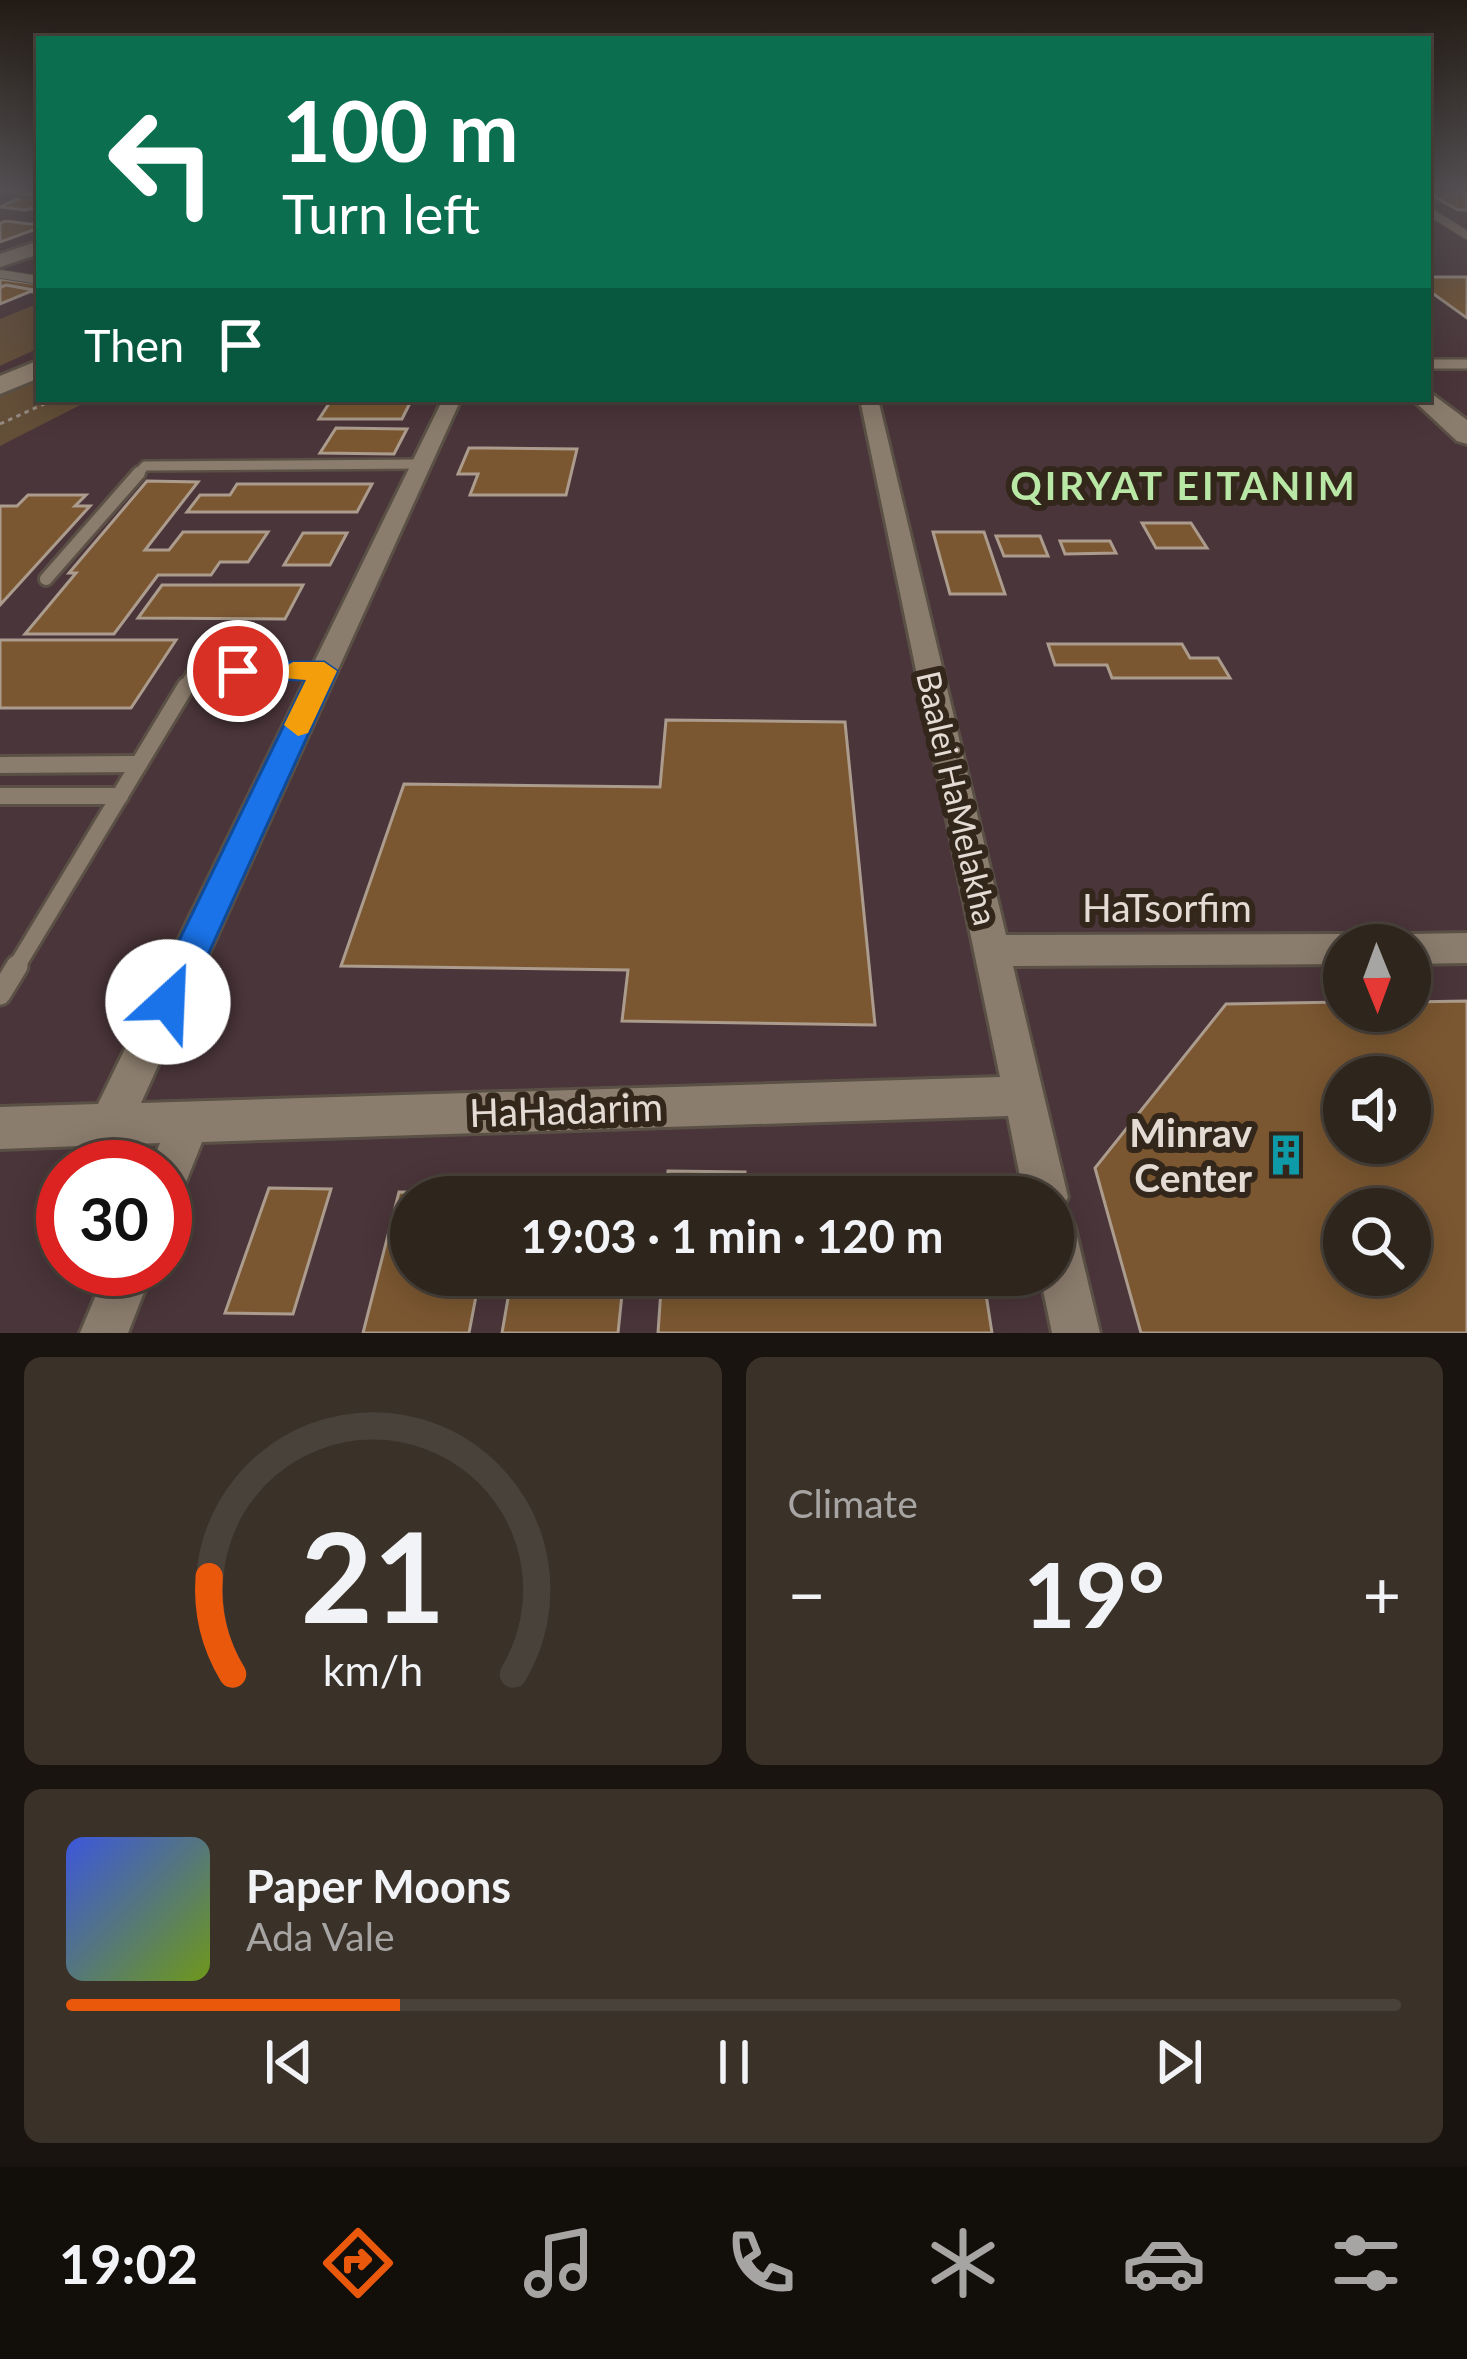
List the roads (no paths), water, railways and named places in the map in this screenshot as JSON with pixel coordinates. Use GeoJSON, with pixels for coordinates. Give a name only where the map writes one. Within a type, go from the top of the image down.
{"type":"FeatureCollection","features":[{"type":"Feature","properties":{"kind":"street"},"geometry":{"type":"LineString","coordinates":[[0,261],[30,250]]}},
{"type":"Feature","properties":{"kind":"street"},"geometry":{"type":"LineString","coordinates":[[11,376],[36,357]]}},
{"type":"Feature","properties":{"kind":"street"},"geometry":{"type":"LineString","coordinates":[[1431,384],[1467,414]]}},
{"type":"Feature","properties":{"kind":"street"},"geometry":{"type":"LineString","coordinates":[[109,1126],[451,402]]}},
{"type":"Feature","properties":{"kind":"street","name":"Baalei HaMelakha"},"geometry":{"type":"LineString","coordinates":[[869,402],[1041,1176]]}},
{"type":"Feature","properties":{"kind":"street"},"geometry":{"type":"LineString","coordinates":[[1429,402],[1467,435]]}},
{"type":"Feature","properties":{"kind":"street"},"geometry":{"type":"LineString","coordinates":[[1431,949],[1467,948]]}},
{"type":"Feature","properties":{"kind":"street","name":"HaTsorfim"},"geometry":{"type":"LineString","coordinates":[[991,951],[1323,949]]}},
{"type":"Feature","properties":{"kind":"street","name":"HaHadarim"},"geometry":{"type":"LineString","coordinates":[[0,1128],[1024,1096]]}},
{"type":"Feature","properties":{"kind":"street"},"geometry":{"type":"LineString","coordinates":[[182,1140],[189,1122]]}},
{"type":"Feature","properties":{"kind":"street"},"geometry":{"type":"LineString","coordinates":[[104,1333],[119,1296]]}},
{"type":"Feature","properties":{"kind":"street"},"geometry":{"type":"LineString","coordinates":[[1068,1296],[1076,1333]]}},
{"type":"Feature","properties":{"kind":"lane"},"geometry":{"type":"LineString","coordinates":[[0,274],[36,280]]}},
{"type":"Feature","properties":{"kind":"lane"},"geometry":{"type":"LineString","coordinates":[[1431,364],[1467,364]]}},
{"type":"Feature","properties":{"kind":"lane"},"geometry":{"type":"LineString","coordinates":[[46,579],[146,466],[421,464]]}},
{"type":"Feature","properties":{"kind":"lane"},"geometry":{"type":"LineString","coordinates":[[0,994],[195,671],[324,671]]}},
{"type":"Feature","properties":{"kind":"lane"},"geometry":{"type":"LineString","coordinates":[[0,765],[139,764]]}},
{"type":"Feature","properties":{"kind":"lane"},"geometry":{"type":"LineString","coordinates":[[0,796],[120,796]]}},
{"type":"Feature","properties":{"kind":"place","name":"Minrav Center"},"geometry":{"type":"Point","coordinates":[1286,1155]}},
{"type":"Feature","properties":{"kind":"district","name":"QIRYAT EITANIM"},"geometry":{"type":"Point","coordinates":[1184,486]}}]}
